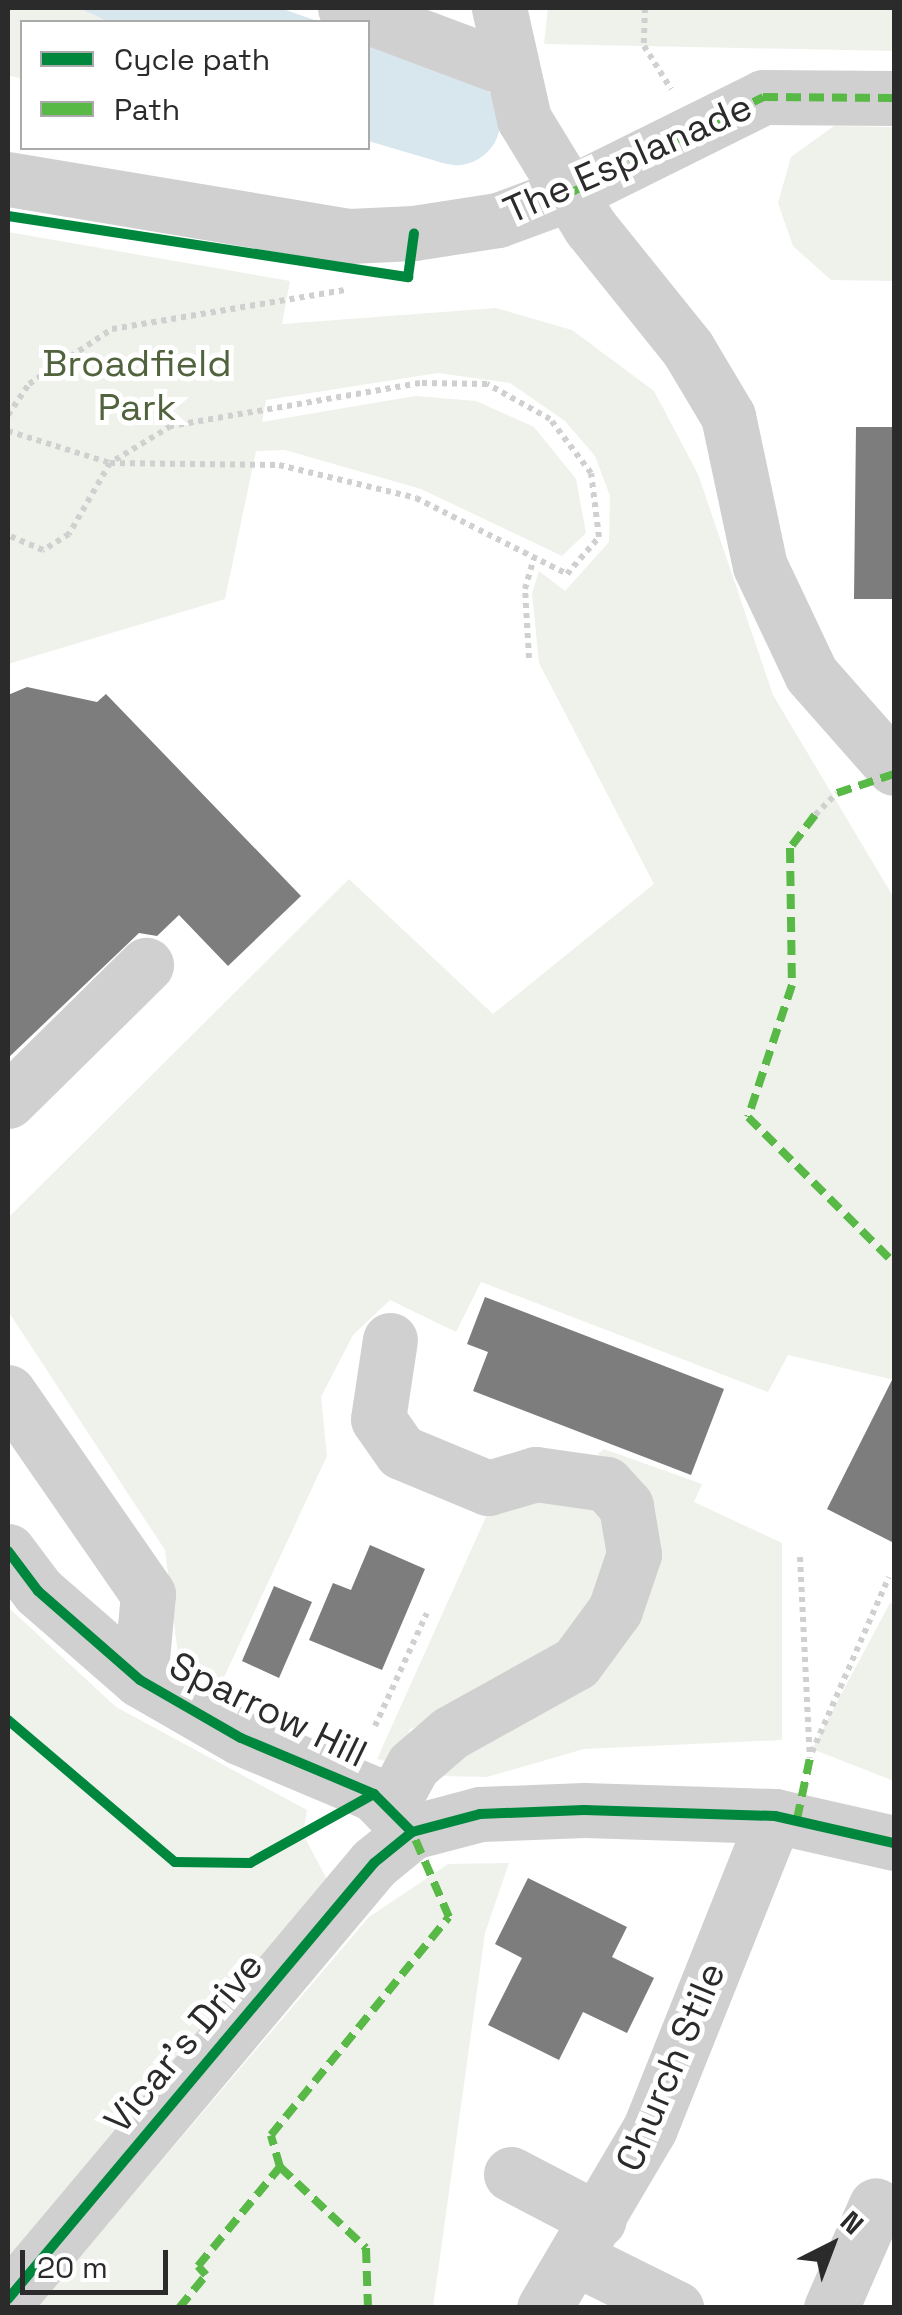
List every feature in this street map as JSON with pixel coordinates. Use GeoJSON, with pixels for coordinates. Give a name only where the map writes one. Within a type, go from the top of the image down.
{"type":"FeatureCollection","features":[{"type":"Feature","properties":{"kind":"street"},"geometry":{"type":"LineString","coordinates":[[345,8],[511,70]]}},
{"type":"Feature","properties":{"kind":"street"},"geometry":{"type":"LineString","coordinates":[[498,8],[524,118],[568,194],[712,383],[777,602],[812,674],[894,768]]}},
{"type":"Feature","properties":{"kind":"street","name":"The Esplanade"},"geometry":{"type":"LineString","coordinates":[[8,180],[349,236],[498,220],[568,194],[763,97],[894,98]]}},
{"type":"Feature","properties":{"kind":"street"},"geometry":{"type":"LineString","coordinates":[[8,1101],[146,965]]}},
{"type":"Feature","properties":{"kind":"street"},"geometry":{"type":"LineString","coordinates":[[383,1809],[412,1765],[450,1733],[576,1663],[615,1610],[634,1554],[626,1506],[606,1484],[536,1474],[488,1488],[402,1452],[378,1419],[390,1340]]}},
{"type":"Feature","properties":{"kind":"street"},"geometry":{"type":"LineString","coordinates":[[8,1392],[148,1594],[140,1680]]}},
{"type":"Feature","properties":{"kind":"street","name":"Sparrow Hill"},"geometry":{"type":"LineString","coordinates":[[8,1551],[67,1619],[140,1680],[383,1809]]}},
{"type":"Feature","properties":{"kind":"street"},"geometry":{"type":"LineString","coordinates":[[383,1809],[480,1814],[775,1816],[894,1843]]}},
{"type":"Feature","properties":{"kind":"street","name":"Vicar's Drive"},"geometry":{"type":"LineString","coordinates":[[8,2299],[374,1863],[383,1809]]}},
{"type":"Feature","properties":{"kind":"street","name":"Church Stile"},"geometry":{"type":"LineString","coordinates":[[544,2308],[650,2128],[775,1816]]}},
{"type":"Feature","properties":{"kind":"street"},"geometry":{"type":"LineString","coordinates":[[511,2174],[676,2308]]}},
{"type":"Feature","properties":{"kind":"street"},"geometry":{"type":"LineString","coordinates":[[830,2308],[876,2205]]}},
{"type":"Feature","properties":{"kind":"path"},"geometry":{"type":"LineString","coordinates":[[645,8],[644,46],[696,130]]}},
{"type":"Feature","properties":{"kind":"path"},"geometry":{"type":"LineString","coordinates":[[8,415],[29,384],[112,329],[286,302]]}},
{"type":"Feature","properties":{"kind":"path"},"geometry":{"type":"LineString","coordinates":[[8,431],[110,463],[280,465],[416,498],[566,574],[598,537],[591,474],[550,419],[487,384],[420,384],[171,426],[110,463],[69,534],[43,550],[8,535]]}},
{"type":"Feature","properties":{"kind":"path"},"geometry":{"type":"LineString","coordinates":[[530,658],[524,589],[534,558]]}},
{"type":"Feature","properties":{"kind":"path"},"geometry":{"type":"LineString","coordinates":[[815,815],[838,793]]}},
{"type":"Feature","properties":{"kind":"path"},"geometry":{"type":"LineString","coordinates":[[800,1557],[810,1758],[889,1577]]}},
{"type":"Feature","properties":{"kind":"path"},"geometry":{"type":"LineString","coordinates":[[383,1809],[427,1614]]}},
{"type":"Feature","properties":{"kind":"green space"},"geometry":{"type":"Polygon","coordinates":[[[8,8],[79,8],[105,20],[20,20],[20,78],[8,75],[8,8]]]}},
{"type":"Feature","properties":{"kind":"green space"},"geometry":{"type":"Polygon","coordinates":[[[548,8],[894,8],[894,51],[544,44],[548,8]]]}},
{"type":"Feature","properties":{"kind":"green space"},"geometry":{"type":"Polygon","coordinates":[[[834,126],[894,127],[894,281],[831,280],[793,246],[778,203],[791,157],[834,126]]]}},
{"type":"Feature","properties":{"kind":"green space","name":"Broadfield Park"},"geometry":{"type":"Polygon","coordinates":[[[8,232],[290,281],[282,324],[496,308],[572,330],[654,391],[698,474],[773,695],[894,898],[894,1380],[788,1355],[768,1392],[481,1282],[456,1332],[390,1300],[353,1335],[321,1397],[327,1456],[219,1688],[179,1663],[165,1550],[8,1311],[8,1218],[349,879],[493,1014],[654,884],[539,663],[532,593],[539,571],[565,591],[609,542],[610,496],[595,456],[565,421],[510,383],[438,373],[266,400],[262,422],[415,396],[476,401],[534,427],[576,479],[586,533],[562,556],[421,489],[285,450],[256,451],[225,599],[8,664],[8,232]]]}},
{"type":"Feature","properties":{"kind":"green space"},"geometry":{"type":"Polygon","coordinates":[[[604,1449],[702,1484],[694,1502],[782,1543],[782,1740],[584,1749],[487,1777],[444,1776],[456,1745],[581,1663],[630,1492],[598,1454],[604,1449]]]}},
{"type":"Feature","properties":{"kind":"green space"},"geometry":{"type":"Polygon","coordinates":[[[572,1484],[609,1527],[610,1566],[595,1608],[541,1662],[448,1719],[410,1729],[398,1764],[377,1759],[494,1499],[572,1484]]]}},
{"type":"Feature","properties":{"kind":"green space"},"geometry":{"type":"Polygon","coordinates":[[[890,1603],[894,1605],[894,1781],[812,1749],[890,1603]]]}},
{"type":"Feature","properties":{"kind":"green space"},"geometry":{"type":"Polygon","coordinates":[[[8,1607],[116,1707],[307,1810],[303,1834],[333,1891],[8,2261],[8,1607]]]}},
{"type":"Feature","properties":{"kind":"green space"},"geometry":{"type":"Polygon","coordinates":[[[509,1863],[485,1933],[433,2307],[36,2308],[369,1917],[448,1864],[509,1863]]]}},
{"type":"Feature","properties":{"kind":"shaded area"},"geometry":{"type":"Polygon","coordinates":[[[79,8],[280,8],[314,20],[105,20],[79,8]]]}},
{"type":"Feature","properties":{"kind":"shaded area"},"geometry":{"type":"Polygon","coordinates":[[[370,38],[463,66],[446,140],[370,123],[370,38]]]}},
{"type":"Feature","properties":{"kind":"building"},"geometry":{"type":"Polygon","coordinates":[[[856,427],[894,427],[894,599],[854,599],[856,427]]]}},
{"type":"Feature","properties":{"kind":"building"},"geometry":{"type":"Polygon","coordinates":[[[27,687],[97,702],[106,694],[301,896],[228,966],[179,915],[157,936],[139,933],[8,1058],[8,695],[27,687]]]}},
{"type":"Feature","properties":{"kind":"building"},"geometry":{"type":"Polygon","coordinates":[[[485,1297],[724,1389],[691,1475],[473,1391],[488,1352],[467,1344],[485,1297]]]}},
{"type":"Feature","properties":{"kind":"building"},"geometry":{"type":"Polygon","coordinates":[[[894,1376],[894,1543],[827,1509],[894,1376]]]}},
{"type":"Feature","properties":{"kind":"building"},"geometry":{"type":"Polygon","coordinates":[[[370,1545],[425,1569],[382,1670],[309,1640],[333,1583],[351,1590],[370,1545]]]}},
{"type":"Feature","properties":{"kind":"building"},"geometry":{"type":"Polygon","coordinates":[[[274,1586],[312,1602],[279,1678],[242,1661],[274,1586]]]}},
{"type":"Feature","properties":{"kind":"building"},"geometry":{"type":"Polygon","coordinates":[[[528,1878],[627,1927],[612,1957],[654,1978],[627,2033],[583,2012],[559,2060],[488,2025],[522,1958],[495,1944],[528,1878]]]}},
{"type":"Feature","properties":{"kind":"waterway"},"geometry":{"type":"LineString","coordinates":[[370,96],[456,121]]}},
{"type":"Feature","properties":{"kind":"marked path"},"geometry":{"type":"LineString","coordinates":[[568,194],[763,97],[894,98]]}},
{"type":"Feature","properties":{"kind":"marked path"},"geometry":{"type":"LineString","coordinates":[[837,793],[894,774]]}},
{"type":"Feature","properties":{"kind":"marked path"},"geometry":{"type":"LineString","coordinates":[[815,815],[790,848],[792,985],[748,1117],[894,1263]]}},
{"type":"Feature","properties":{"kind":"marked path"},"geometry":{"type":"LineString","coordinates":[[797,1819],[810,1758]]}},
{"type":"Feature","properties":{"kind":"marked path"},"geometry":{"type":"LineString","coordinates":[[179,2308],[206,2275],[198,2266],[280,2167],[271,2135],[449,1917],[412,1832]]}},
{"type":"Feature","properties":{"kind":"marked path"},"geometry":{"type":"LineString","coordinates":[[280,2167],[366,2248],[368,2308]]}},
{"type":"Feature","properties":{"kind":"cycle path"},"geometry":{"type":"LineString","coordinates":[[8,216],[408,277],[414,233]]}},
{"type":"Feature","properties":{"kind":"cycle path"},"geometry":{"type":"LineString","coordinates":[[8,1551],[38,1591],[140,1680],[241,1738],[374,1794],[412,1832],[480,1814],[584,1810],[775,1816],[894,1843]]}},
{"type":"Feature","properties":{"kind":"cycle path"},"geometry":{"type":"LineString","coordinates":[[8,1720],[175,1862],[250,1863],[374,1794]]}},
{"type":"Feature","properties":{"kind":"cycle path"},"geometry":{"type":"LineString","coordinates":[[8,2299],[374,1863],[412,1832]]}}]}
